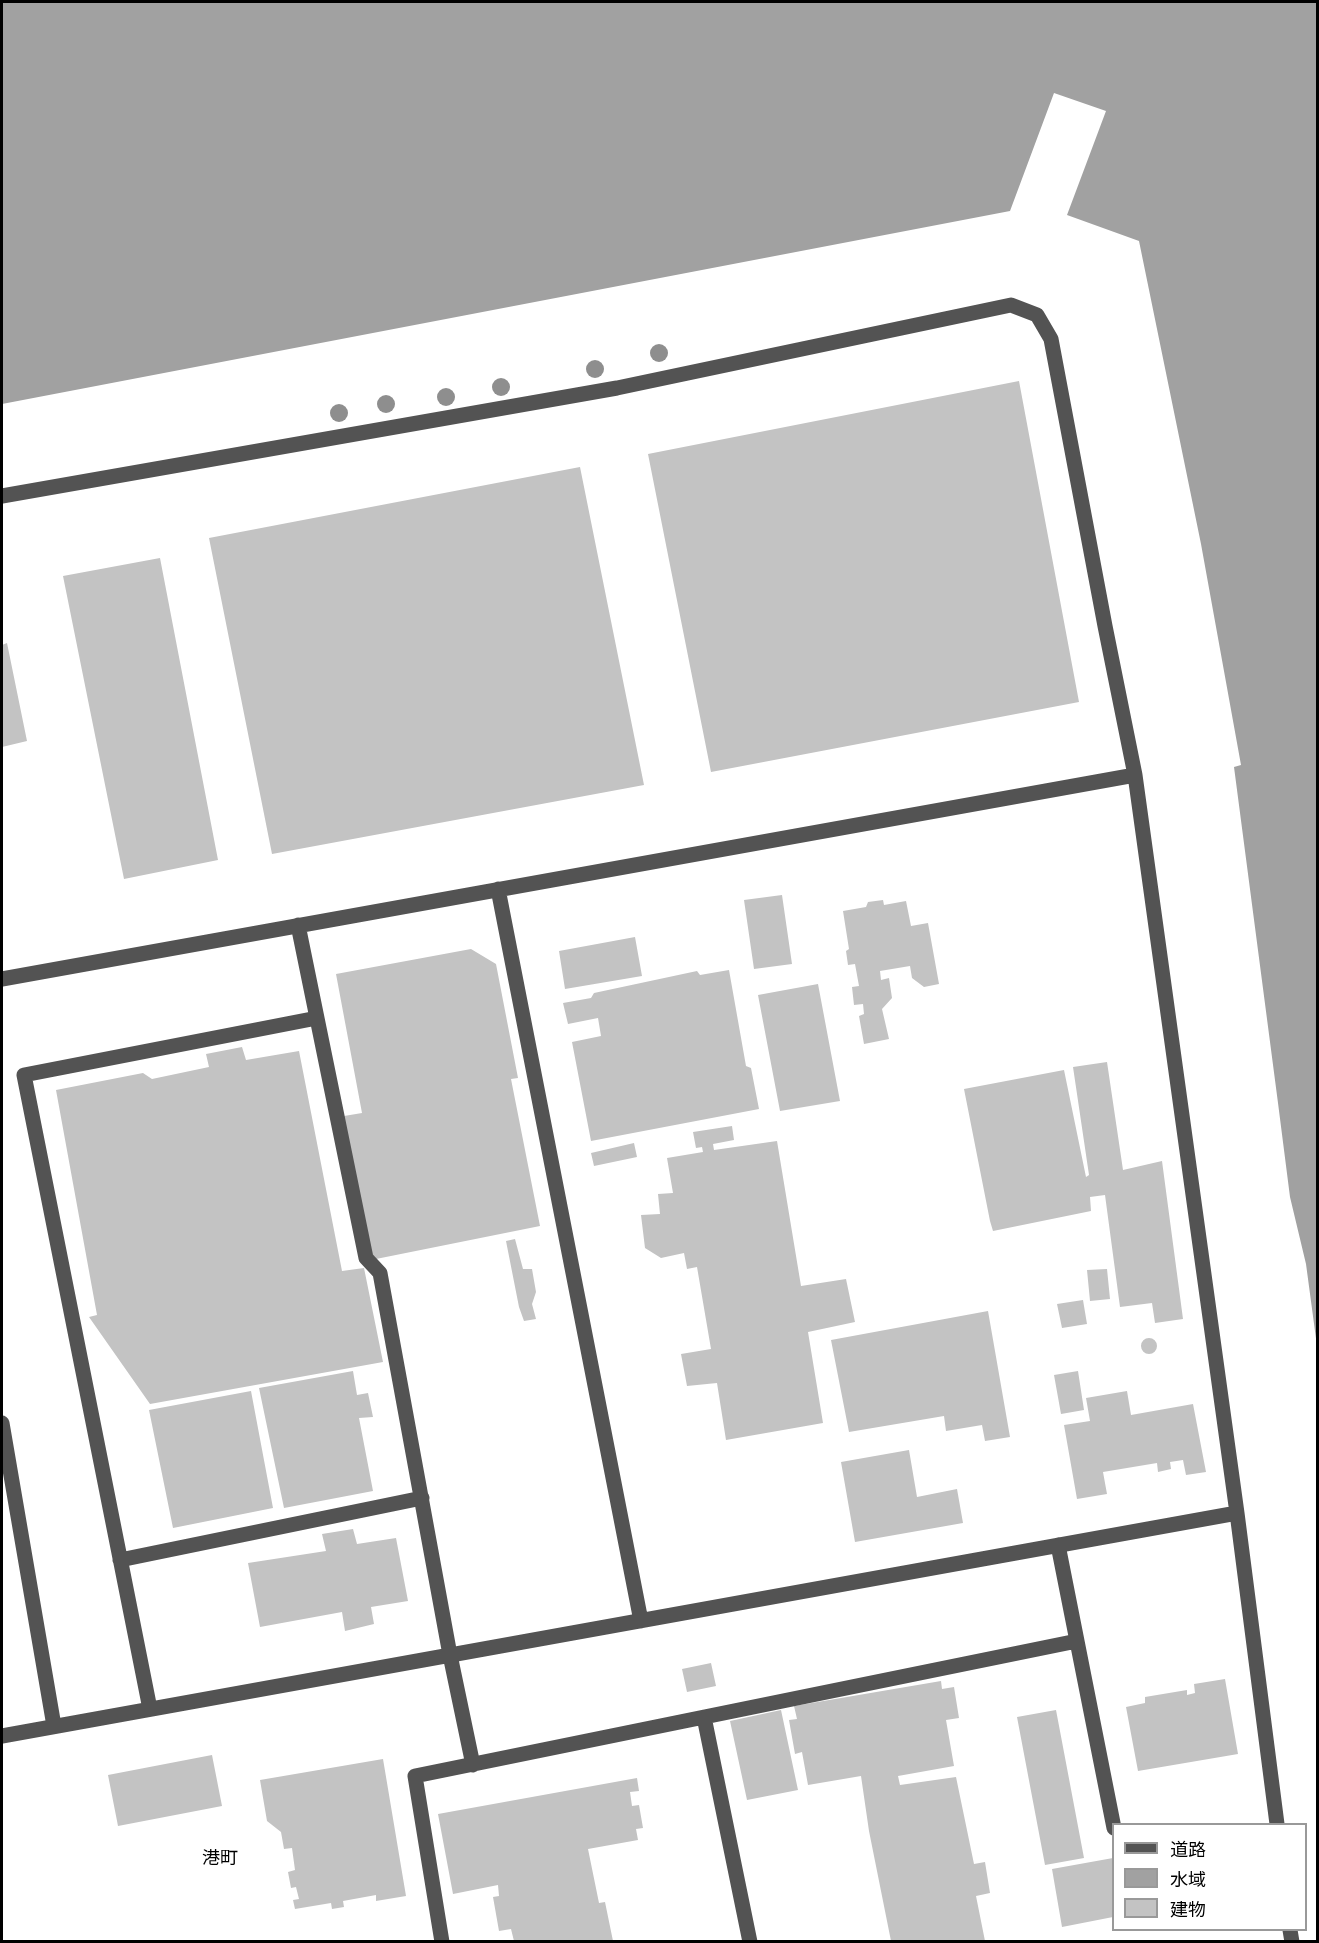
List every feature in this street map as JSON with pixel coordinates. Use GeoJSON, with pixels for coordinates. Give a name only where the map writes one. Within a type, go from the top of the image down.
{"type":"FeatureCollection","features":[{"type":"Feature","properties":{"kind":"street"},"geometry":{"type":"LineString","coordinates":[[2,496],[617,388],[1011,305],[1037,315],[1051,339],[1136,775],[1277,1823]]}},
{"type":"Feature","properties":{"kind":"street"},"geometry":{"type":"LineString","coordinates":[[2,979],[1136,775]]}},
{"type":"Feature","properties":{"kind":"street"},"geometry":{"type":"LineString","coordinates":[[498,889],[641,1621]]}},
{"type":"Feature","properties":{"kind":"street"},"geometry":{"type":"LineString","coordinates":[[298,925],[366,1258],[380,1273],[450,1655],[474,1765]]}},
{"type":"Feature","properties":{"kind":"street"},"geometry":{"type":"LineString","coordinates":[[150,1709],[24,1075],[317,1018]]}},
{"type":"Feature","properties":{"kind":"street"},"geometry":{"type":"LineString","coordinates":[[2,1423],[54,1726]]}},
{"type":"Feature","properties":{"kind":"street"},"geometry":{"type":"LineString","coordinates":[[120,1560],[422,1498]]}},
{"type":"Feature","properties":{"kind":"street"},"geometry":{"type":"LineString","coordinates":[[2,1736],[1237,1513]]}},
{"type":"Feature","properties":{"kind":"street"},"geometry":{"type":"LineString","coordinates":[[1058,1545],[1112,1823]]}},
{"type":"Feature","properties":{"kind":"street"},"geometry":{"type":"LineString","coordinates":[[442,1941],[415,1776],[1077,1641]]}},
{"type":"Feature","properties":{"kind":"street"},"geometry":{"type":"LineString","coordinates":[[704,1717],[750,1941]]}},
{"type":"Feature","properties":{"kind":"water"},"geometry":{"type":"Polygon","coordinates":[[[2,2],[1317,2],[1317,1346],[1306,1264],[1290,1197],[1234,767],[1241,765],[1201,544],[1139,241],[1067,215],[1106,111],[1054,93],[1010,211],[2,404],[2,2]]]}},
{"type":"Feature","properties":{"kind":"building"},"geometry":{"type":"Polygon","coordinates":[[[1019,381],[1079,702],[711,772],[648,454],[1019,381]]]}},
{"type":"Feature","properties":{"kind":"building"},"geometry":{"type":"Polygon","coordinates":[[[580,467],[644,785],[272,854],[209,538],[580,467]]]}},
{"type":"Feature","properties":{"kind":"building"},"geometry":{"type":"Polygon","coordinates":[[[160,558],[218,860],[124,879],[63,576],[160,558]]]}},
{"type":"Feature","properties":{"kind":"building"},"geometry":{"type":"Polygon","coordinates":[[[7,643],[27,741],[2,747],[2,645],[7,643]]]}},
{"type":"Feature","properties":{"kind":"building"},"geometry":{"type":"Polygon","coordinates":[[[782,895],[792,964],[754,969],[744,900],[782,895]]]}},
{"type":"Feature","properties":{"kind":"building"},"geometry":{"type":"Polygon","coordinates":[[[883,900],[884,905],[906,901],[911,926],[928,923],[939,984],[924,987],[912,978],[910,966],[880,971],[881,980],[889,978],[892,998],[882,1009],[889,1039],[864,1044],[859,1016],[864,1014],[863,1004],[854,1005],[852,987],[859,986],[855,964],[848,965],[846,951],[849,949],[843,911],[866,907],[868,902],[883,900]]]}},
{"type":"Feature","properties":{"kind":"building"},"geometry":{"type":"Polygon","coordinates":[[[635,937],[642,976],[565,989],[559,951],[635,937]]]}},
{"type":"Feature","properties":{"kind":"building"},"geometry":{"type":"Polygon","coordinates":[[[471,949],[496,964],[518,1078],[511,1079],[540,1226],[371,1260],[344,1116],[362,1113],[336,974],[471,949]]]}},
{"type":"Feature","properties":{"kind":"building"},"geometry":{"type":"Polygon","coordinates":[[[729,970],[746,1066],[751,1068],[759,1109],[591,1141],[572,1042],[601,1036],[598,1018],[568,1024],[563,1003],[591,998],[594,993],[697,971],[700,975],[729,970]]]}},
{"type":"Feature","properties":{"kind":"building"},"geometry":{"type":"Polygon","coordinates":[[[818,984],[840,1101],[780,1111],[758,995],[818,984]]]}},
{"type":"Feature","properties":{"kind":"building"},"geometry":{"type":"Polygon","coordinates":[[[242,1047],[246,1060],[299,1051],[342,1271],[364,1268],[383,1362],[150,1404],[89,1317],[97,1315],[56,1090],[143,1073],[152,1079],[209,1067],[206,1054],[242,1047]]]}},
{"type":"Feature","properties":{"kind":"building"},"geometry":{"type":"Polygon","coordinates":[[[1107,1062],[1123,1170],[1162,1161],[1183,1319],[1155,1323],[1152,1303],[1120,1307],[1105,1195],[1090,1197],[1091,1211],[993,1231],[990,1221],[964,1089],[1064,1070],[1086,1177],[1089,1175],[1073,1067],[1107,1062]]]}},
{"type":"Feature","properties":{"kind":"building"},"geometry":{"type":"Polygon","coordinates":[[[732,1126],[734,1140],[713,1144],[714,1150],[777,1141],[801,1286],[846,1279],[855,1322],[808,1332],[823,1423],[726,1440],[717,1383],[687,1386],[681,1354],[711,1349],[697,1267],[687,1269],[684,1253],[661,1258],[645,1248],[641,1215],[660,1214],[658,1194],[673,1193],[667,1158],[703,1152],[702,1147],[696,1148],[693,1132],[732,1126]]]}},
{"type":"Feature","properties":{"kind":"building"},"geometry":{"type":"Polygon","coordinates":[[[634,1143],[637,1157],[594,1166],[591,1153],[634,1143]]]}},
{"type":"Feature","properties":{"kind":"building"},"geometry":{"type":"Polygon","coordinates":[[[515,1239],[523,1269],[532,1269],[536,1292],[532,1304],[536,1319],[524,1321],[519,1307],[506,1241],[515,1239]]]}},
{"type":"Feature","properties":{"kind":"building"},"geometry":{"type":"Polygon","coordinates":[[[1107,1269],[1110,1299],[1090,1301],[1087,1270],[1107,1269]]]}},
{"type":"Feature","properties":{"kind":"building"},"geometry":{"type":"Polygon","coordinates":[[[1083,1300],[1087,1324],[1062,1328],[1057,1304],[1083,1300]]]}},
{"type":"Feature","properties":{"kind":"building"},"geometry":{"type":"Polygon","coordinates":[[[988,1311],[1010,1437],[985,1441],[982,1425],[946,1431],[944,1416],[849,1432],[831,1340],[988,1311]]]}},
{"type":"Feature","properties":{"kind":"building"},"geometry":{"type":"Polygon","coordinates":[[[1149,1338],[1157,1346],[1149,1354],[1141,1346],[1149,1338]]]}},
{"type":"Feature","properties":{"kind":"building"},"geometry":{"type":"Polygon","coordinates":[[[353,1371],[357,1395],[368,1393],[373,1417],[359,1418],[373,1491],[284,1508],[259,1388],[353,1371]]]}},
{"type":"Feature","properties":{"kind":"building"},"geometry":{"type":"Polygon","coordinates":[[[1078,1371],[1084,1410],[1061,1414],[1054,1375],[1078,1371]]]}},
{"type":"Feature","properties":{"kind":"building"},"geometry":{"type":"Polygon","coordinates":[[[251,1391],[273,1508],[173,1528],[149,1410],[251,1391]]]}},
{"type":"Feature","properties":{"kind":"building"},"geometry":{"type":"Polygon","coordinates":[[[1127,1391],[1131,1415],[1193,1404],[1206,1472],[1186,1475],[1183,1460],[1170,1462],[1171,1469],[1158,1472],[1157,1463],[1103,1472],[1107,1494],[1077,1499],[1064,1425],[1090,1421],[1086,1398],[1127,1391]]]}},
{"type":"Feature","properties":{"kind":"building"},"geometry":{"type":"Polygon","coordinates":[[[909,1450],[917,1497],[957,1489],[963,1523],[855,1542],[841,1462],[909,1450]]]}},
{"type":"Feature","properties":{"kind":"building"},"geometry":{"type":"Polygon","coordinates":[[[353,1529],[357,1544],[396,1538],[408,1601],[371,1607],[374,1624],[345,1631],[342,1612],[260,1627],[248,1563],[326,1551],[322,1534],[353,1529]]]}},
{"type":"Feature","properties":{"kind":"building"},"geometry":{"type":"Polygon","coordinates":[[[711,1663],[716,1686],[687,1692],[682,1669],[711,1663]]]}},
{"type":"Feature","properties":{"kind":"building"},"geometry":{"type":"Polygon","coordinates":[[[1225,1679],[1238,1754],[1138,1771],[1126,1707],[1145,1703],[1145,1697],[1187,1690],[1187,1695],[1195,1693],[1194,1684],[1225,1679]]]}},
{"type":"Feature","properties":{"kind":"building"},"geometry":{"type":"Polygon","coordinates":[[[941,1681],[942,1689],[954,1687],[959,1718],[946,1720],[954,1766],[898,1776],[900,1785],[956,1777],[974,1864],[985,1862],[990,1893],[976,1896],[985,1941],[891,1941],[869,1831],[861,1776],[808,1785],[802,1752],[795,1754],[789,1720],[797,1719],[794,1706],[941,1681]]]}},
{"type":"Feature","properties":{"kind":"building"},"geometry":{"type":"Polygon","coordinates":[[[781,1710],[798,1790],[747,1800],[730,1721],[781,1710]]]}},
{"type":"Feature","properties":{"kind":"building"},"geometry":{"type":"Polygon","coordinates":[[[1056,1710],[1084,1858],[1045,1865],[1017,1717],[1056,1710]]]}},
{"type":"Feature","properties":{"kind":"building"},"geometry":{"type":"Polygon","coordinates":[[[212,1755],[222,1806],[118,1826],[108,1775],[212,1755]]]}},
{"type":"Feature","properties":{"kind":"building"},"geometry":{"type":"Polygon","coordinates":[[[383,1759],[406,1896],[376,1901],[376,1895],[343,1901],[344,1907],[332,1909],[331,1903],[295,1909],[293,1900],[299,1899],[296,1887],[291,1888],[288,1872],[295,1870],[292,1848],[284,1849],[281,1832],[267,1821],[260,1780],[383,1759]]]}},
{"type":"Feature","properties":{"kind":"building"},"geometry":{"type":"Polygon","coordinates":[[[637,1778],[639,1791],[630,1792],[632,1806],[639,1805],[643,1828],[636,1829],[638,1840],[588,1849],[599,1903],[605,1902],[613,1941],[514,1941],[511,1929],[499,1931],[493,1897],[499,1896],[498,1885],[453,1894],[438,1814],[637,1778]]]}},
{"type":"Feature","properties":{"kind":"building"},"geometry":{"type":"Polygon","coordinates":[[[1112,1858],[1112,1917],[1062,1927],[1052,1869],[1112,1858]]]}},
{"type":"Feature","properties":{"kind":"district","name":"港町"},"geometry":{"type":"Point","coordinates":[220,1858]}}]}
